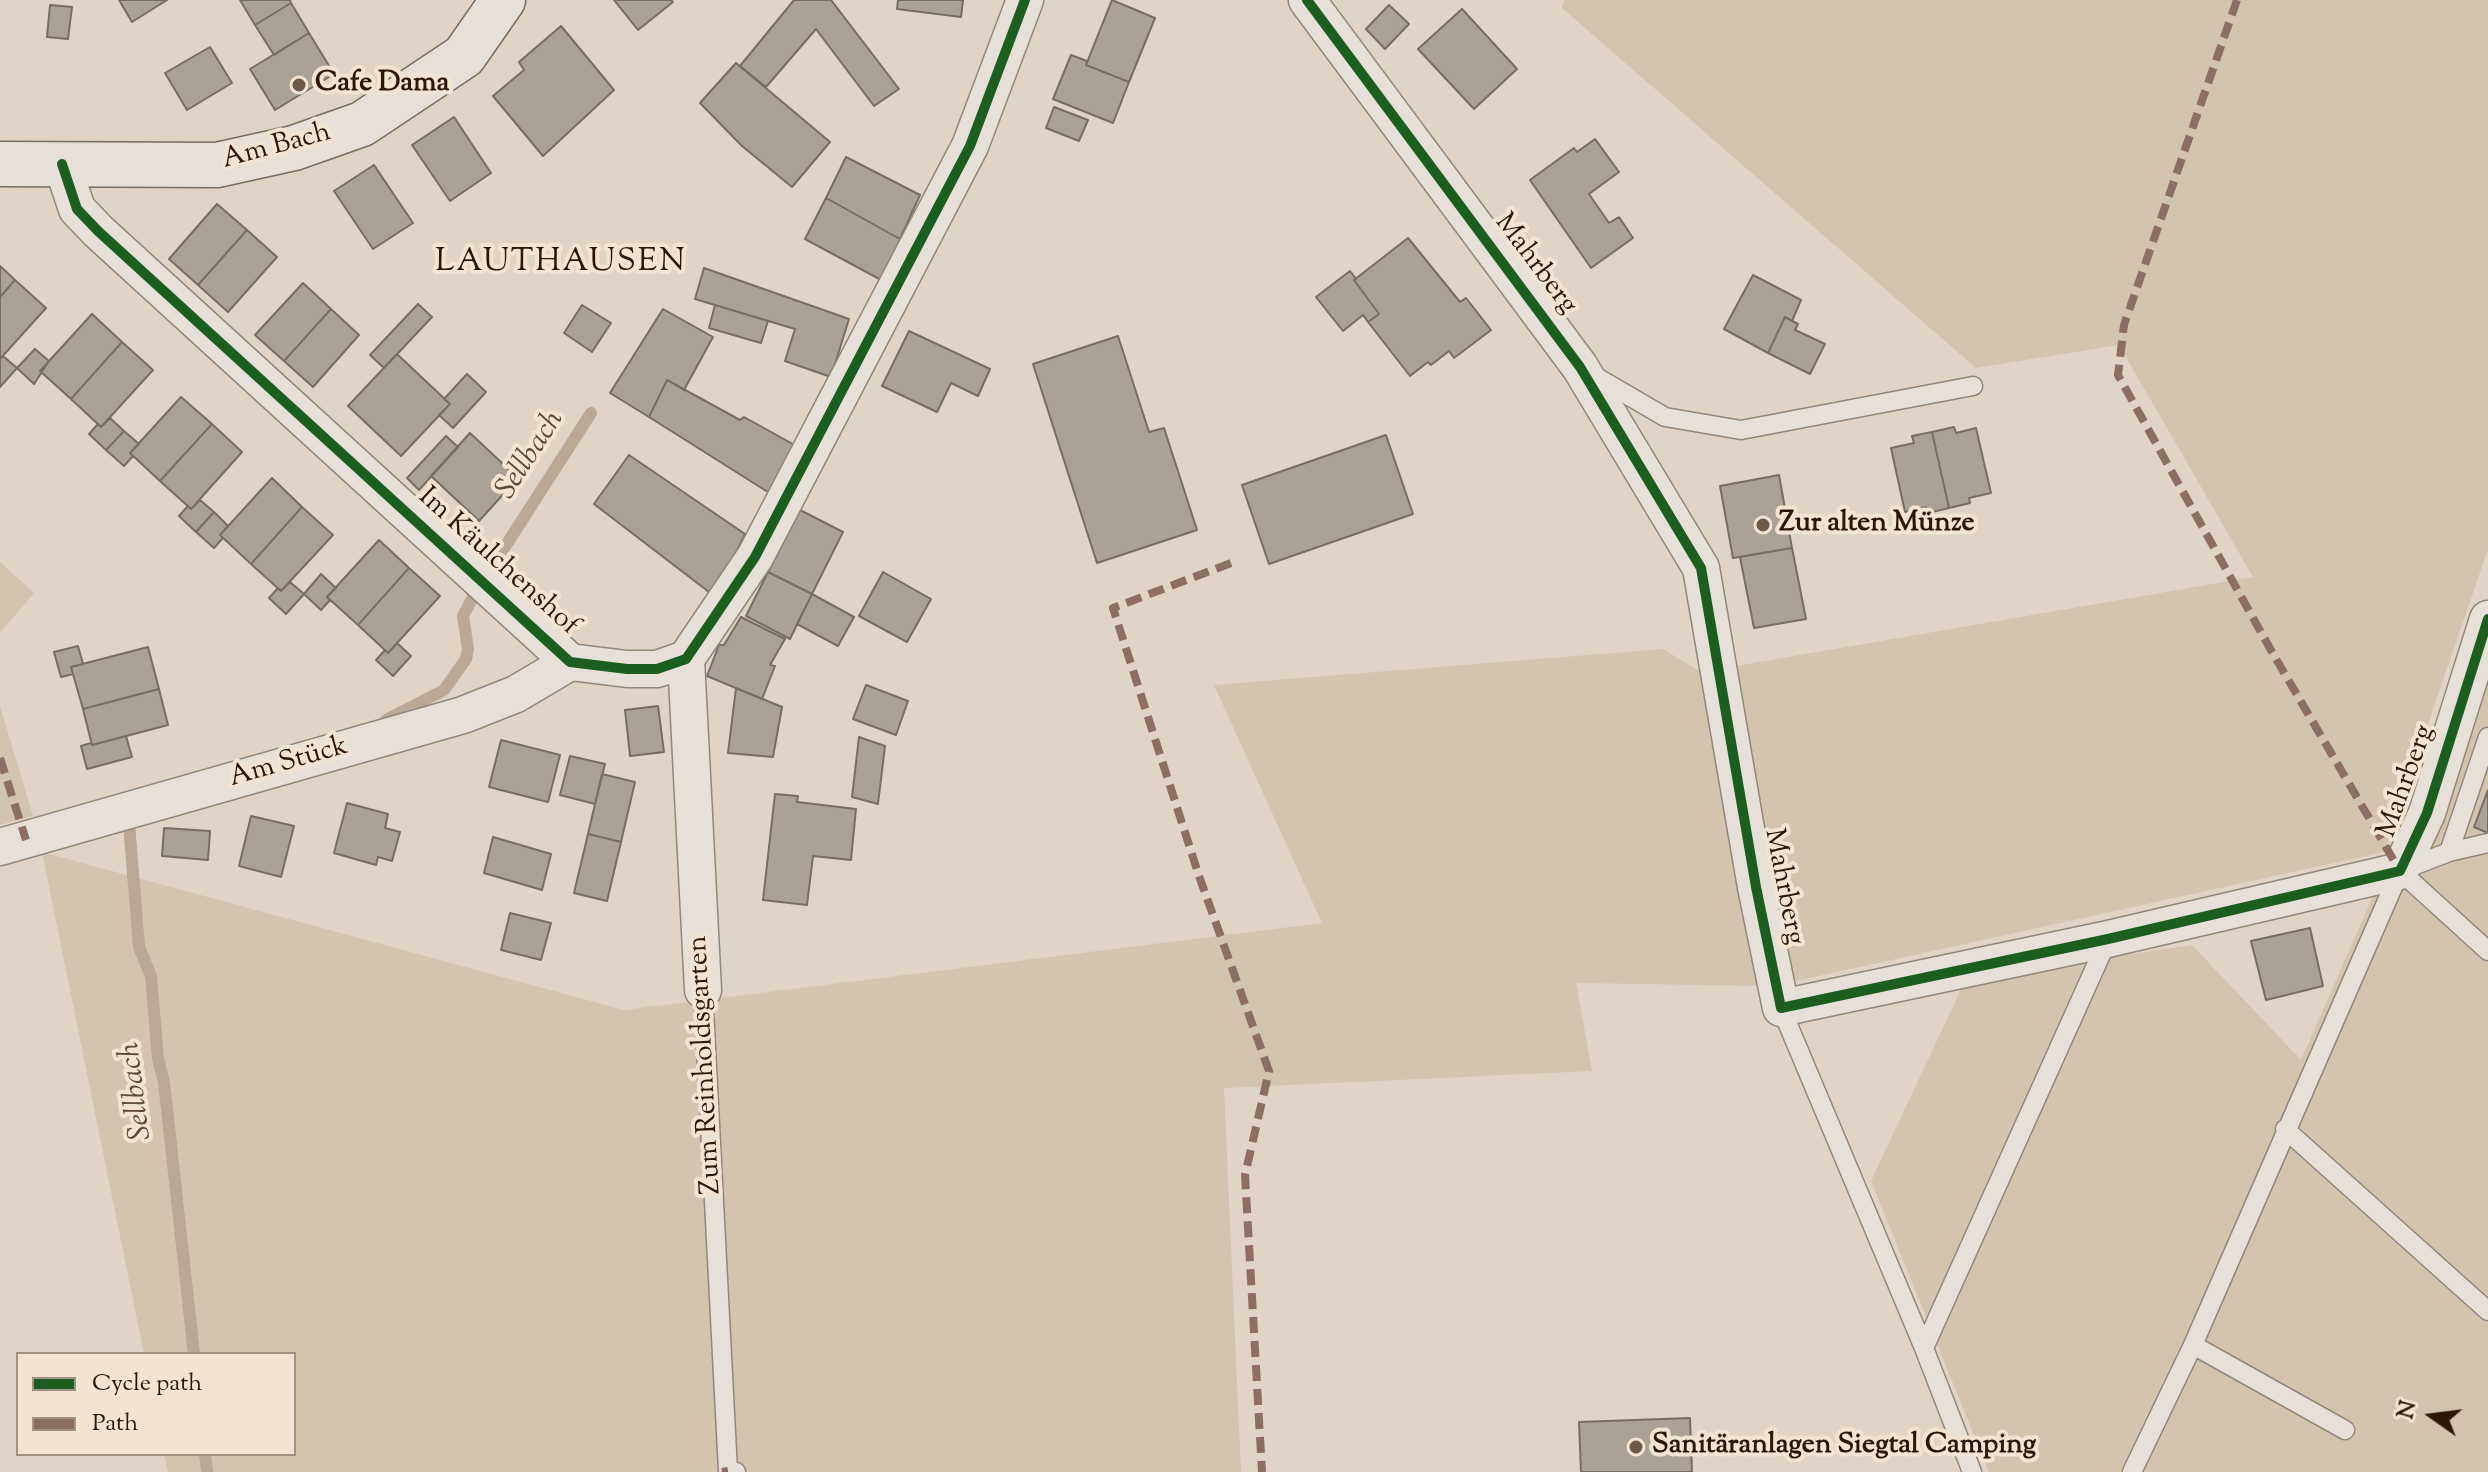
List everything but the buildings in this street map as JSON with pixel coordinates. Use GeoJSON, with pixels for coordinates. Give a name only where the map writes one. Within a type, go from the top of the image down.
{"type":"FeatureCollection","features":[{"type":"Feature","properties":{"kind":"street","name":"Am Bach"},"geometry":{"type":"LineString","coordinates":[[0,164],[217,165],[294,148],[362,124],[464,56],[503,0]]}},
{"type":"Feature","properties":{"kind":"street"},"geometry":{"type":"LineString","coordinates":[[686,659],[755,557],[970,146],[1025,0]]}},
{"type":"Feature","properties":{"kind":"street","name":"Mahrberg"},"geometry":{"type":"LineString","coordinates":[[1307,0],[1580,367],[1701,568],[1753,872],[1781,1008],[2108,939],[2400,871],[2427,813],[2488,619]]}},
{"type":"Feature","properties":{"kind":"street","name":"Im Käulchenshof"},"geometry":{"type":"LineString","coordinates":[[62,164],[77,209],[98,231],[570,662],[627,669],[657,669],[686,659]]}},
{"type":"Feature","properties":{"kind":"street","name":"Zum Reinholdsgarten"},"geometry":{"type":"LineString","coordinates":[[686,659],[703,990]]}},
{"type":"Feature","properties":{"kind":"street","name":"Am Stück"},"geometry":{"type":"LineString","coordinates":[[0,847],[463,715],[516,694],[570,662]]}},
{"type":"Feature","properties":{"kind":"lane","name":"Mahrberg"},"geometry":{"type":"LineString","coordinates":[[1580,367],[1665,417],[1741,430],[1973,386]]}},
{"type":"Feature","properties":{"kind":"lane"},"geometry":{"type":"LineString","coordinates":[[2449,852],[2488,737]]}},
{"type":"Feature","properties":{"kind":"lane"},"geometry":{"type":"LineString","coordinates":[[2132,1472],[2193,1345],[2400,871],[2449,852],[2488,843]]}},
{"type":"Feature","properties":{"kind":"lane"},"geometry":{"type":"LineString","coordinates":[[2400,871],[2488,951]]}},
{"type":"Feature","properties":{"kind":"lane"},"geometry":{"type":"LineString","coordinates":[[1924,1348],[2108,939]]}},
{"type":"Feature","properties":{"kind":"lane","name":"Zum Reinholdsgarten"},"geometry":{"type":"LineString","coordinates":[[703,990],[732,1471]]}},
{"type":"Feature","properties":{"kind":"lane"},"geometry":{"type":"LineString","coordinates":[[1781,1008],[1924,1348],[1972,1472]]}},
{"type":"Feature","properties":{"kind":"lane"},"geometry":{"type":"LineString","coordinates":[[2285,1129],[2488,1311]]}},
{"type":"Feature","properties":{"kind":"lane"},"geometry":{"type":"LineString","coordinates":[[2193,1345],[2345,1430]]}},
{"type":"Feature","properties":{"kind":"shaded area"},"geometry":{"type":"Polygon","coordinates":[[[1564,0],[2488,0],[2488,549],[2384,852],[1773,986],[1576,983],[1592,1071],[1224,1088],[1241,1472],[168,1472],[164,1456],[296,1456],[296,1352],[144,1352],[42,852],[624,1010],[1322,923],[1214,685],[1663,649],[1701,672],[2253,577],[2119,345],[1976,368],[1562,8],[1564,0]]]}},
{"type":"Feature","properties":{"kind":"shaded area"},"geometry":{"type":"Polygon","coordinates":[[[0,562],[34,593],[0,633],[0,562]]]}},
{"type":"Feature","properties":{"kind":"shaded area"},"geometry":{"type":"Polygon","coordinates":[[[2488,655],[2488,1472],[1989,1472],[1871,1181],[1966,979],[2192,945],[2301,1060],[2372,898],[2405,886],[2488,655]]]}},
{"type":"Feature","properties":{"kind":"shaded area"},"geometry":{"type":"Polygon","coordinates":[[[0,706],[33,816],[0,825],[0,706]]]}},
{"type":"Feature","properties":{"kind":"waterway","name":"Sellbach"},"geometry":{"type":"LineString","coordinates":[[492,567],[591,413]]}},
{"type":"Feature","properties":{"kind":"waterway","name":"Sellbach"},"geometry":{"type":"LineString","coordinates":[[386,720],[444,690],[466,659],[468,649],[463,616],[473,597]]}},
{"type":"Feature","properties":{"kind":"waterway","name":"Sellbach"},"geometry":{"type":"LineString","coordinates":[[129,824],[139,947],[151,976],[158,1059],[164,1082],[194,1352]]}},
{"type":"Feature","properties":{"kind":"waterway","name":"Sellbach"},"geometry":{"type":"LineString","coordinates":[[205,1456],[207,1472]]}},
{"type":"Feature","properties":{"kind":"marked path"},"geometry":{"type":"LineString","coordinates":[[2237,0],[2124,325],[2118,375],[2272,652],[2400,871]]}},
{"type":"Feature","properties":{"kind":"marked path"},"geometry":{"type":"LineString","coordinates":[[1231,563],[1113,608],[1199,876],[1269,1071],[1245,1175],[1262,1472]]}},
{"type":"Feature","properties":{"kind":"marked path"},"geometry":{"type":"LineString","coordinates":[[0,758],[26,840]]}},
{"type":"Feature","properties":{"kind":"marked path"},"geometry":{"type":"LineString","coordinates":[[722,1472],[728,1471]]}},
{"type":"Feature","properties":{"kind":"cycle path"},"geometry":{"type":"LineString","coordinates":[[62,164],[77,209],[98,231],[570,662],[627,669],[657,669],[686,659],[755,557],[970,146],[1025,0]]}},
{"type":"Feature","properties":{"kind":"cycle path"},"geometry":{"type":"LineString","coordinates":[[1307,0],[1580,367],[1701,568],[1756,887],[1781,1008],[2108,939],[2400,871],[2427,813],[2488,619]]}},
{"type":"Feature","properties":{"kind":"place","name":"Cafe Dama"},"geometry":{"type":"Point","coordinates":[299,85]}},
{"type":"Feature","properties":{"kind":"place","name":"Zur alten Münze"},"geometry":{"type":"Point","coordinates":[1763,525]}},
{"type":"Feature","properties":{"kind":"place","name":"Sanitäranlagen Siegtal Camping"},"geometry":{"type":"Point","coordinates":[1636,1447]}},
{"type":"Feature","properties":{"kind":"district","name":"LAUTHAUSEN"},"geometry":{"type":"Point","coordinates":[561,265]}}]}
